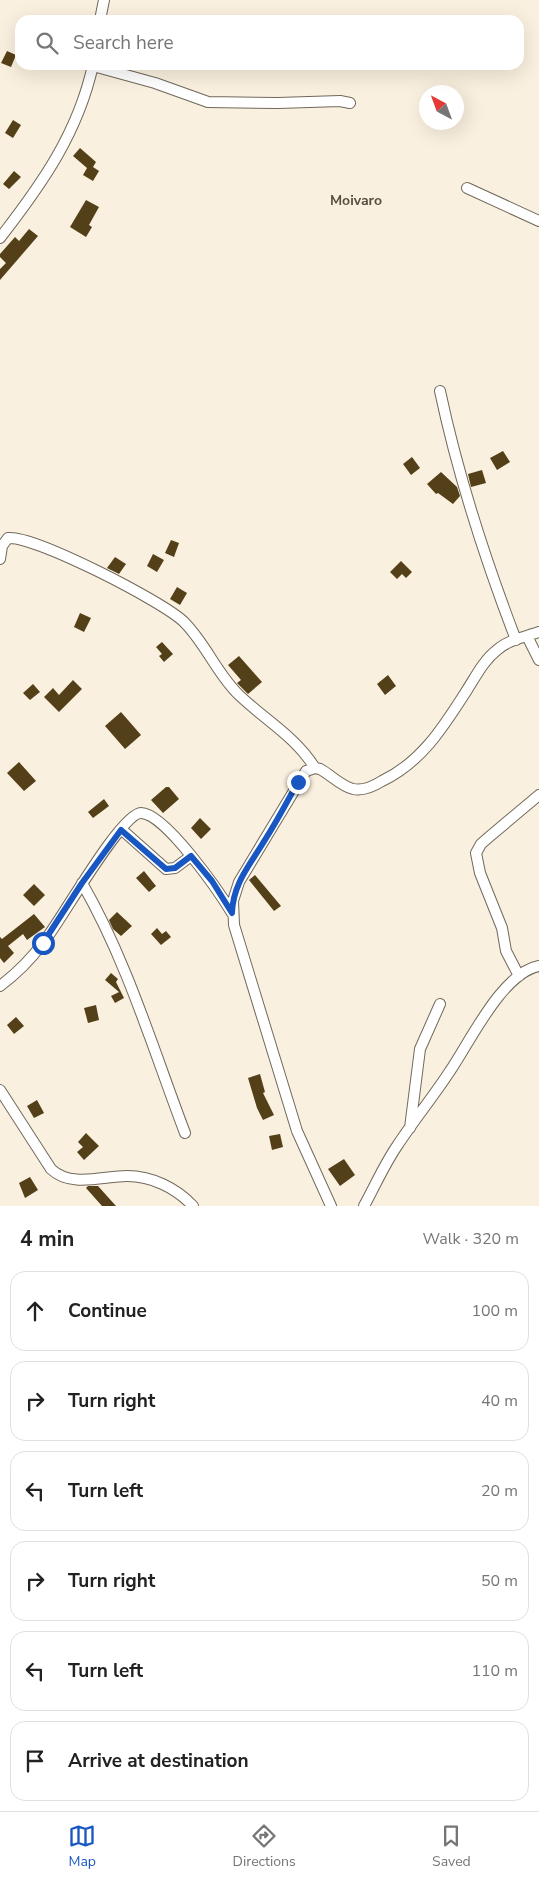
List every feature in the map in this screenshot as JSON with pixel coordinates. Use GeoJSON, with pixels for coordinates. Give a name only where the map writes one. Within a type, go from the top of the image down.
{"type":"FeatureCollection","features":[{"type":"Feature","properties":{"kind":"street"},"geometry":{"type":"LineString","coordinates":[[101,15],[104,0]]}},
{"type":"Feature","properties":{"kind":"street"},"geometry":{"type":"LineString","coordinates":[[0,238],[28,201],[67,140],[86,96],[92,70]]}},
{"type":"Feature","properties":{"kind":"street"},"geometry":{"type":"LineString","coordinates":[[108,70],[155,83],[208,102],[268,104],[340,101],[350,103]]}},
{"type":"Feature","properties":{"kind":"street"},"geometry":{"type":"LineString","coordinates":[[467,188],[539,221]]}},
{"type":"Feature","properties":{"kind":"street"},"geometry":{"type":"LineString","coordinates":[[440,391],[454,456],[497,594],[516,640]]}},
{"type":"Feature","properties":{"kind":"street"},"geometry":{"type":"LineString","coordinates":[[0,559],[5,541],[8,538],[20,539],[124,584],[172,612],[194,633],[220,672],[238,694],[292,739],[315,768]]}},
{"type":"Feature","properties":{"kind":"street"},"geometry":{"type":"LineString","coordinates":[[232,913],[239,882],[303,774],[315,768],[325,771],[346,786],[356,789],[367,788],[392,776],[405,768],[430,744],[488,659],[503,646],[539,632]]}},
{"type":"Feature","properties":{"kind":"street"},"geometry":{"type":"LineString","coordinates":[[527,636],[539,660]]}},
{"type":"Feature","properties":{"kind":"street"},"geometry":{"type":"LineString","coordinates":[[519,976],[506,951],[502,928],[480,873],[476,853],[489,837],[539,795]]}},
{"type":"Feature","properties":{"kind":"street"},"geometry":{"type":"LineString","coordinates":[[0,986],[43,943],[82,883],[132,816],[140,813],[144,814],[161,825],[212,881],[232,913],[297,1131],[331,1206]]}},
{"type":"Feature","properties":{"kind":"street"},"geometry":{"type":"LineString","coordinates":[[121,830],[166,869],[175,868],[191,856]]}},
{"type":"Feature","properties":{"kind":"street"},"geometry":{"type":"LineString","coordinates":[[82,883],[100,915],[121,964],[185,1134]]}},
{"type":"Feature","properties":{"kind":"street"},"geometry":{"type":"LineString","coordinates":[[364,1206],[390,1157],[450,1071],[485,1014],[519,976],[529,969],[539,966]]}},
{"type":"Feature","properties":{"kind":"street"},"geometry":{"type":"LineString","coordinates":[[410,1129],[416,1066],[420,1049],[440,1004]]}},
{"type":"Feature","properties":{"kind":"street"},"geometry":{"type":"LineString","coordinates":[[0,1090],[52,1169],[58,1174],[78,1179],[126,1176],[146,1178],[171,1188],[193,1206]]}},
{"type":"Feature","properties":{"kind":"building"},"geometry":{"type":"Polygon","coordinates":[[[7,51],[15,55],[11,67],[1,63],[7,51]]]}},
{"type":"Feature","properties":{"kind":"building"},"geometry":{"type":"Polygon","coordinates":[[[13,120],[21,125],[13,138],[5,133],[13,120]]]}},
{"type":"Feature","properties":{"kind":"building"},"geometry":{"type":"Polygon","coordinates":[[[80,148],[96,162],[93,167],[99,171],[93,181],[83,175],[87,168],[73,156],[80,148]]]}},
{"type":"Feature","properties":{"kind":"building"},"geometry":{"type":"Polygon","coordinates":[[[14,171],[21,177],[9,189],[3,184],[14,171]]]}},
{"type":"Feature","properties":{"kind":"building"},"geometry":{"type":"Polygon","coordinates":[[[86,200],[99,207],[89,225],[92,227],[86,237],[70,227],[86,200]]]}},
{"type":"Feature","properties":{"kind":"building"},"geometry":{"type":"Polygon","coordinates":[[[29,229],[38,236],[0,280],[0,269],[6,263],[0,257],[0,254],[15,237],[19,241],[29,229]]]}},
{"type":"Feature","properties":{"kind":"building"},"geometry":{"type":"Polygon","coordinates":[[[503,451],[510,462],[497,470],[490,458],[503,451]]]}},
{"type":"Feature","properties":{"kind":"building"},"geometry":{"type":"Polygon","coordinates":[[[412,457],[420,468],[411,475],[403,464],[412,457]]]}},
{"type":"Feature","properties":{"kind":"building"},"geometry":{"type":"Polygon","coordinates":[[[482,470],[486,483],[471,487],[468,474],[482,470]]]}},
{"type":"Feature","properties":{"kind":"building"},"geometry":{"type":"Polygon","coordinates":[[[441,472],[457,487],[460,496],[453,504],[438,493],[436,494],[427,484],[441,472]]]}},
{"type":"Feature","properties":{"kind":"building"},"geometry":{"type":"Polygon","coordinates":[[[171,540],[179,543],[174,557],[165,553],[171,540]]]}},
{"type":"Feature","properties":{"kind":"building"},"geometry":{"type":"Polygon","coordinates":[[[153,554],[164,560],[157,572],[147,566],[153,554]]]}},
{"type":"Feature","properties":{"kind":"building"},"geometry":{"type":"Polygon","coordinates":[[[115,557],[126,564],[119,574],[107,568],[115,557]]]}},
{"type":"Feature","properties":{"kind":"building"},"geometry":{"type":"Polygon","coordinates":[[[401,561],[412,572],[406,578],[402,574],[397,579],[390,572],[401,561]]]}},
{"type":"Feature","properties":{"kind":"building"},"geometry":{"type":"Polygon","coordinates":[[[177,587],[187,593],[180,605],[170,599],[177,587]]]}},
{"type":"Feature","properties":{"kind":"building"},"geometry":{"type":"Polygon","coordinates":[[[80,613],[91,618],[84,632],[74,627],[80,613]]]}},
{"type":"Feature","properties":{"kind":"building"},"geometry":{"type":"Polygon","coordinates":[[[162,642],[173,654],[164,662],[159,656],[162,654],[156,647],[162,642]]]}},
{"type":"Feature","properties":{"kind":"building"},"geometry":{"type":"Polygon","coordinates":[[[239,656],[262,682],[248,694],[237,683],[241,680],[228,665],[239,656]]]}},
{"type":"Feature","properties":{"kind":"building"},"geometry":{"type":"Polygon","coordinates":[[[388,675],[396,686],[385,695],[377,684],[388,675]]]}},
{"type":"Feature","properties":{"kind":"building"},"geometry":{"type":"Polygon","coordinates":[[[73,680],[82,689],[59,712],[44,697],[53,688],[59,695],[73,680]]]}},
{"type":"Feature","properties":{"kind":"building"},"geometry":{"type":"Polygon","coordinates":[[[33,684],[40,692],[30,700],[23,693],[33,684]]]}},
{"type":"Feature","properties":{"kind":"building"},"geometry":{"type":"Polygon","coordinates":[[[121,712],[141,735],[125,749],[105,726],[121,712]]]}},
{"type":"Feature","properties":{"kind":"building"},"geometry":{"type":"Polygon","coordinates":[[[19,762],[36,781],[24,791],[7,773],[19,762]]]}},
{"type":"Feature","properties":{"kind":"building"},"geometry":{"type":"Polygon","coordinates":[[[166,787],[169,787],[179,799],[163,813],[151,800],[166,787]]]}},
{"type":"Feature","properties":{"kind":"building"},"geometry":{"type":"Polygon","coordinates":[[[104,799],[109,806],[93,818],[88,812],[104,799]]]}},
{"type":"Feature","properties":{"kind":"building"},"geometry":{"type":"Polygon","coordinates":[[[200,818],[211,829],[201,839],[191,828],[200,818]]]}},
{"type":"Feature","properties":{"kind":"building"},"geometry":{"type":"Polygon","coordinates":[[[144,871],[156,886],[149,892],[136,878],[144,871]]]}},
{"type":"Feature","properties":{"kind":"building"},"geometry":{"type":"Polygon","coordinates":[[[255,875],[281,906],[274,911],[249,880],[255,875]]]}},
{"type":"Feature","properties":{"kind":"building"},"geometry":{"type":"Polygon","coordinates":[[[34,884],[45,895],[34,906],[23,895],[34,884]]]}},
{"type":"Feature","properties":{"kind":"building"},"geometry":{"type":"Polygon","coordinates":[[[117,912],[132,926],[121,936],[113,929],[109,920],[117,912]]]}},
{"type":"Feature","properties":{"kind":"building"},"geometry":{"type":"Polygon","coordinates":[[[34,914],[45,927],[27,940],[23,934],[8,946],[14,953],[4,963],[0,958],[0,937],[2,939],[34,914]]]}},
{"type":"Feature","properties":{"kind":"building"},"geometry":{"type":"Polygon","coordinates":[[[157,928],[162,934],[166,931],[171,937],[161,945],[151,934],[157,928]]]}},
{"type":"Feature","properties":{"kind":"building"},"geometry":{"type":"Polygon","coordinates":[[[111,973],[118,979],[116,982],[124,998],[115,1003],[111,996],[119,992],[105,980],[111,973]]]}},
{"type":"Feature","properties":{"kind":"building"},"geometry":{"type":"Polygon","coordinates":[[[96,1005],[99,1020],[88,1023],[84,1008],[96,1005]]]}},
{"type":"Feature","properties":{"kind":"building"},"geometry":{"type":"Polygon","coordinates":[[[16,1017],[24,1026],[14,1034],[7,1025],[16,1017]]]}},
{"type":"Feature","properties":{"kind":"building"},"geometry":{"type":"Polygon","coordinates":[[[260,1074],[265,1092],[263,1093],[274,1115],[263,1120],[257,1108],[248,1078],[260,1074]]]}},
{"type":"Feature","properties":{"kind":"building"},"geometry":{"type":"Polygon","coordinates":[[[37,1100],[44,1113],[34,1118],[27,1106],[37,1100]]]}},
{"type":"Feature","properties":{"kind":"building"},"geometry":{"type":"Polygon","coordinates":[[[86,1133],[99,1146],[84,1160],[77,1152],[83,1147],[78,1142],[86,1133]]]}},
{"type":"Feature","properties":{"kind":"building"},"geometry":{"type":"Polygon","coordinates":[[[280,1134],[283,1147],[272,1150],[269,1136],[280,1134]]]}},
{"type":"Feature","properties":{"kind":"building"},"geometry":{"type":"Polygon","coordinates":[[[344,1159],[355,1175],[340,1186],[328,1169],[344,1159]]]}},
{"type":"Feature","properties":{"kind":"building"},"geometry":{"type":"Polygon","coordinates":[[[30,1177],[38,1190],[25,1198],[19,1183],[30,1177]]]}},
{"type":"Feature","properties":{"kind":"building"},"geometry":{"type":"Polygon","coordinates":[[[88,1186],[98,1186],[116,1206],[102,1206],[86,1188],[88,1186]]]}},
{"type":"Feature","properties":{"kind":"district","name":"Moivaro"},"geometry":{"type":"Point","coordinates":[356,200]}},
{"type":"Feature","properties":{"kind":"route"},"geometry":{"type":"LineString","coordinates":[[43,943],[106,848],[121,830],[166,869],[175,868],[191,856],[212,881],[232,913],[235,892],[239,882],[298,782]]}}]}
